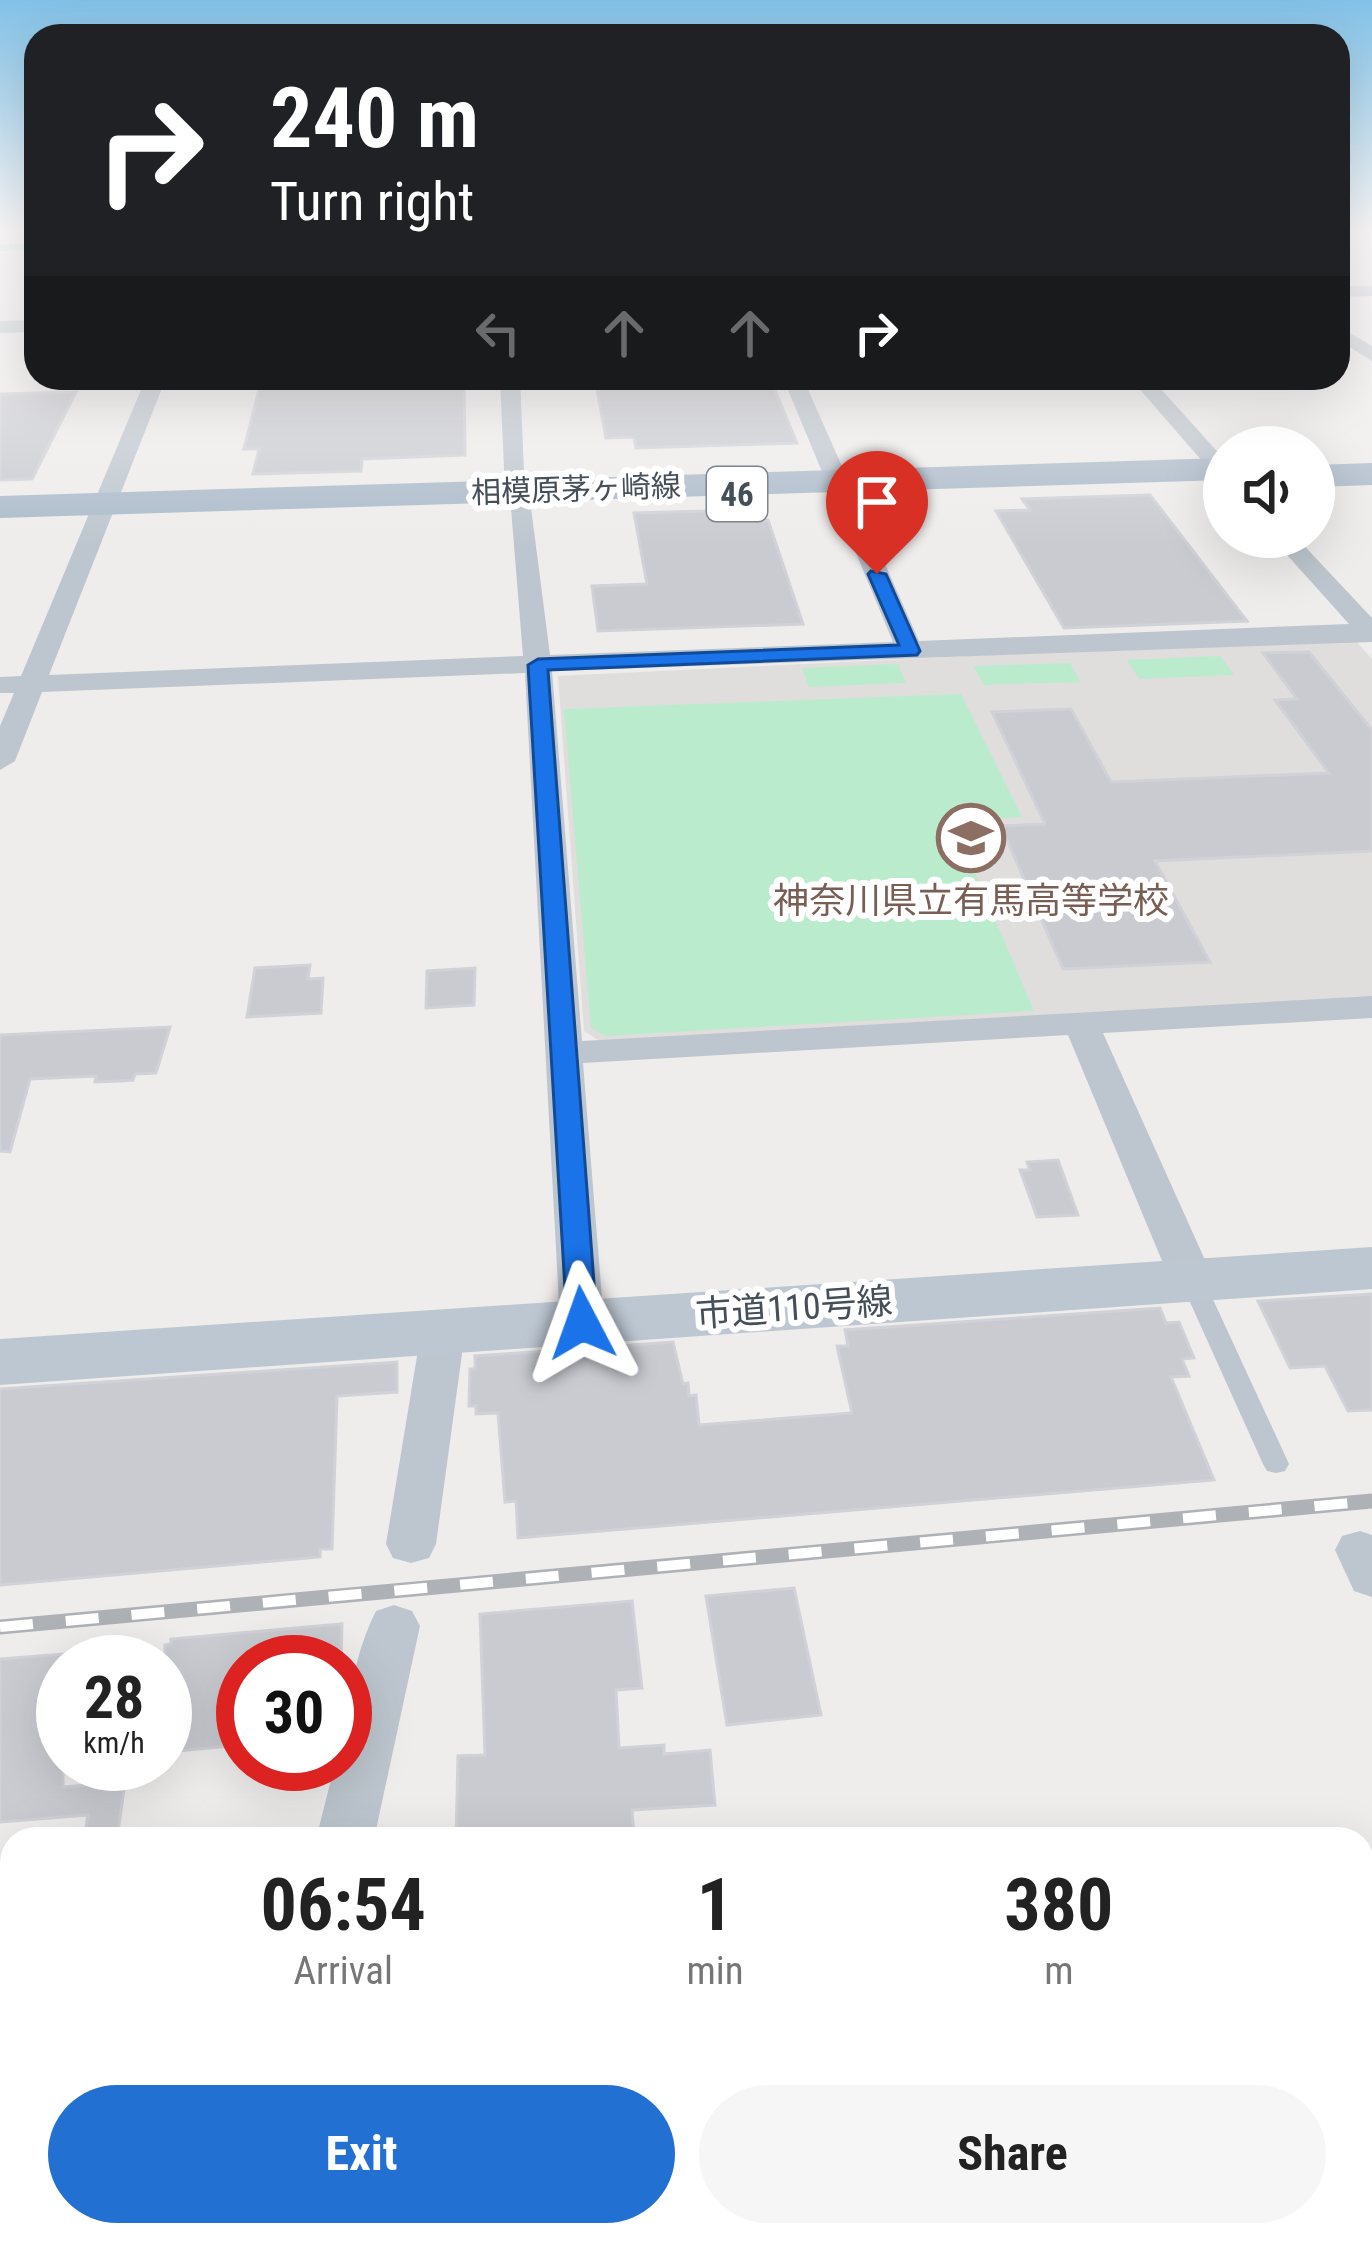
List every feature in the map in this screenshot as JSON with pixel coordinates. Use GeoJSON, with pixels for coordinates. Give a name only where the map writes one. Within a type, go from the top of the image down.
{"type":"FeatureCollection","features":[{"type":"Feature","properties":{"kind":"main road"},"geometry":{"type":"LineString","coordinates":[[1335,465],[1372,464]]}},
{"type":"Feature","properties":{"kind":"main road","name":"相模原茅ヶ崎線"},"geometry":{"type":"LineString","coordinates":[[0,517],[104,509],[1203,473]]}},
{"type":"Feature","properties":{"kind":"main road"},"geometry":{"type":"LineString","coordinates":[[1335,475],[1372,474]]}},
{"type":"Feature","properties":{"kind":"main road","name":"相模原茅ヶ崎線"},"geometry":{"type":"LineString","coordinates":[[0,507],[104,509]]}},
{"type":"Feature","properties":{"kind":"street"},"geometry":{"type":"LineString","coordinates":[[0,761],[151,390]]}},
{"type":"Feature","properties":{"kind":"street"},"geometry":{"type":"LineString","coordinates":[[512,390],[518,496],[538,665],[582,1323]]}},
{"type":"Feature","properties":{"kind":"street"},"geometry":{"type":"LineString","coordinates":[[798,390],[910,651]]}},
{"type":"Feature","properties":{"kind":"street"},"geometry":{"type":"LineString","coordinates":[[1151,390],[1203,449]]}},
{"type":"Feature","properties":{"kind":"street"},"geometry":{"type":"LineString","coordinates":[[1302,558],[1371,632]]}},
{"type":"Feature","properties":{"kind":"street"},"geometry":{"type":"LineString","coordinates":[[0,685],[1371,632]]}},
{"type":"Feature","properties":{"kind":"street"},"geometry":{"type":"LineString","coordinates":[[562,1053],[1372,1007]]}},
{"type":"Feature","properties":{"kind":"street"},"geometry":{"type":"LineString","coordinates":[[1081,1024],[1192,1280]]}},
{"type":"Feature","properties":{"kind":"street","name":"市道110号線"},"geometry":{"type":"LineString","coordinates":[[0,1362],[1372,1268]]}},
{"type":"Feature","properties":{"kind":"street"},"geometry":{"type":"LineString","coordinates":[[411,1544],[443,1332]]}},
{"type":"Feature","properties":{"kind":"street"},"geometry":{"type":"LineString","coordinates":[[348,1827],[394,1626]]}},
{"type":"Feature","properties":{"kind":"lane"},"geometry":{"type":"LineString","coordinates":[[1192,1280],[1276,1464]]}},
{"type":"Feature","properties":{"kind":"shaded area","name":"神奈川県立有馬高等学校"},"geometry":{"type":"Polygon","coordinates":[[[1355,640],[1372,659],[1372,999],[601,1042],[584,1031],[558,676],[1355,640]]]}},
{"type":"Feature","properties":{"kind":"green space"},"geometry":{"type":"Polygon","coordinates":[[[1220,656],[1234,675],[1139,679],[1127,660],[1220,656]]]}},
{"type":"Feature","properties":{"kind":"green space"},"geometry":{"type":"Polygon","coordinates":[[[1070,663],[1080,682],[984,685],[974,666],[1070,663]]]}},
{"type":"Feature","properties":{"kind":"green space"},"geometry":{"type":"Polygon","coordinates":[[[898,664],[906,683],[809,687],[802,668],[898,664]]]}},
{"type":"Feature","properties":{"kind":"green space"},"geometry":{"type":"Polygon","coordinates":[[[961,694],[1022,817],[953,821],[1034,1011],[605,1036],[591,1028],[564,709],[961,694]]]}},
{"type":"Feature","properties":{"kind":"building"},"geometry":{"type":"Polygon","coordinates":[[[259,390],[464,390],[465,455],[362,459],[361,471],[253,474],[259,449],[244,449],[259,390]]]}},
{"type":"Feature","properties":{"kind":"building"},"geometry":{"type":"Polygon","coordinates":[[[597,390],[775,390],[797,443],[636,448],[634,437],[606,438],[597,390]]]}},
{"type":"Feature","properties":{"kind":"building"},"geometry":{"type":"Polygon","coordinates":[[[76,392],[32,479],[0,480],[0,394],[76,392]]]}},
{"type":"Feature","properties":{"kind":"building"},"geometry":{"type":"Polygon","coordinates":[[[1150,495],[1247,621],[1064,628],[996,511],[1030,510],[1022,499],[1150,495]]]}},
{"type":"Feature","properties":{"kind":"building"},"geometry":{"type":"Polygon","coordinates":[[[742,510],[746,521],[768,520],[803,624],[598,631],[592,586],[647,584],[634,513],[742,510]]]}},
{"type":"Feature","properties":{"kind":"building"},"geometry":{"type":"Polygon","coordinates":[[[1309,652],[1372,730],[1372,851],[1155,861],[1210,962],[1063,969],[1001,826],[1045,824],[992,712],[1071,709],[1111,782],[1329,773],[1275,700],[1297,699],[1263,653],[1309,652]]]}},
{"type":"Feature","properties":{"kind":"building"},"geometry":{"type":"Polygon","coordinates":[[[310,965],[308,979],[323,978],[321,1013],[247,1017],[255,968],[310,965]]]}},
{"type":"Feature","properties":{"kind":"building"},"geometry":{"type":"Polygon","coordinates":[[[475,968],[474,1005],[426,1008],[427,971],[475,968]]]}},
{"type":"Feature","properties":{"kind":"building"},"geometry":{"type":"Polygon","coordinates":[[[170,1027],[156,1073],[120,1081],[95,1082],[96,1076],[30,1079],[10,1152],[0,1151],[0,1035],[170,1027]]]}},
{"type":"Feature","properties":{"kind":"building"},"geometry":{"type":"Polygon","coordinates":[[[1058,1160],[1078,1215],[1037,1217],[1020,1170],[1030,1170],[1027,1162],[1058,1160]]]}},
{"type":"Feature","properties":{"kind":"building"},"geometry":{"type":"Polygon","coordinates":[[[1372,1294],[1372,1410],[1348,1411],[1325,1366],[1290,1368],[1258,1301],[1372,1294]]]}},
{"type":"Feature","properties":{"kind":"building"},"geometry":{"type":"Polygon","coordinates":[[[1160,1308],[1166,1323],[1179,1322],[1194,1358],[1182,1359],[1189,1376],[1171,1377],[1214,1480],[518,1538],[516,1501],[505,1502],[498,1413],[476,1414],[476,1406],[469,1406],[475,1356],[673,1342],[683,1384],[688,1383],[689,1396],[696,1395],[699,1425],[852,1413],[837,1346],[848,1346],[845,1330],[1160,1308]]]}},
{"type":"Feature","properties":{"kind":"building"},"geometry":{"type":"Polygon","coordinates":[[[397,1362],[397,1392],[337,1396],[332,1549],[320,1549],[320,1557],[0,1585],[0,1389],[397,1362]]]}},
{"type":"Feature","properties":{"kind":"building"},"geometry":{"type":"Polygon","coordinates":[[[794,1588],[821,1715],[727,1725],[706,1596],[794,1588]]]}},
{"type":"Feature","properties":{"kind":"building"},"geometry":{"type":"Polygon","coordinates":[[[632,1601],[642,1688],[616,1690],[619,1748],[664,1745],[664,1754],[710,1750],[715,1805],[632,1810],[633,1827],[456,1827],[458,1756],[485,1755],[480,1614],[632,1601]]]}},
{"type":"Feature","properties":{"kind":"building"},"geometry":{"type":"Polygon","coordinates":[[[342,1624],[342,1635],[217,1635],[342,1624]]]}},
{"type":"Feature","properties":{"kind":"building"},"geometry":{"type":"Polygon","coordinates":[[[216,1635],[216,1747],[192,1750],[192,1637],[216,1635]]]}},
{"type":"Feature","properties":{"kind":"building"},"geometry":{"type":"Polygon","coordinates":[[[36,1656],[36,1791],[124,1791],[119,1827],[86,1827],[88,1815],[0,1822],[0,1659],[36,1656]]]}},
{"type":"Feature","properties":{"kind":"railway"},"geometry":{"type":"LineString","coordinates":[[0,1627],[1372,1501]]}},
{"type":"Feature","properties":{"kind":"place","name":"神奈川県立有馬高等学校"},"geometry":{"type":"Point","coordinates":[971,838]}},
{"type":"Feature","properties":{"kind":"route"},"geometry":{"type":"LineString","coordinates":[[582,1323],[538,665],[910,651],[877,574]]}}]}
